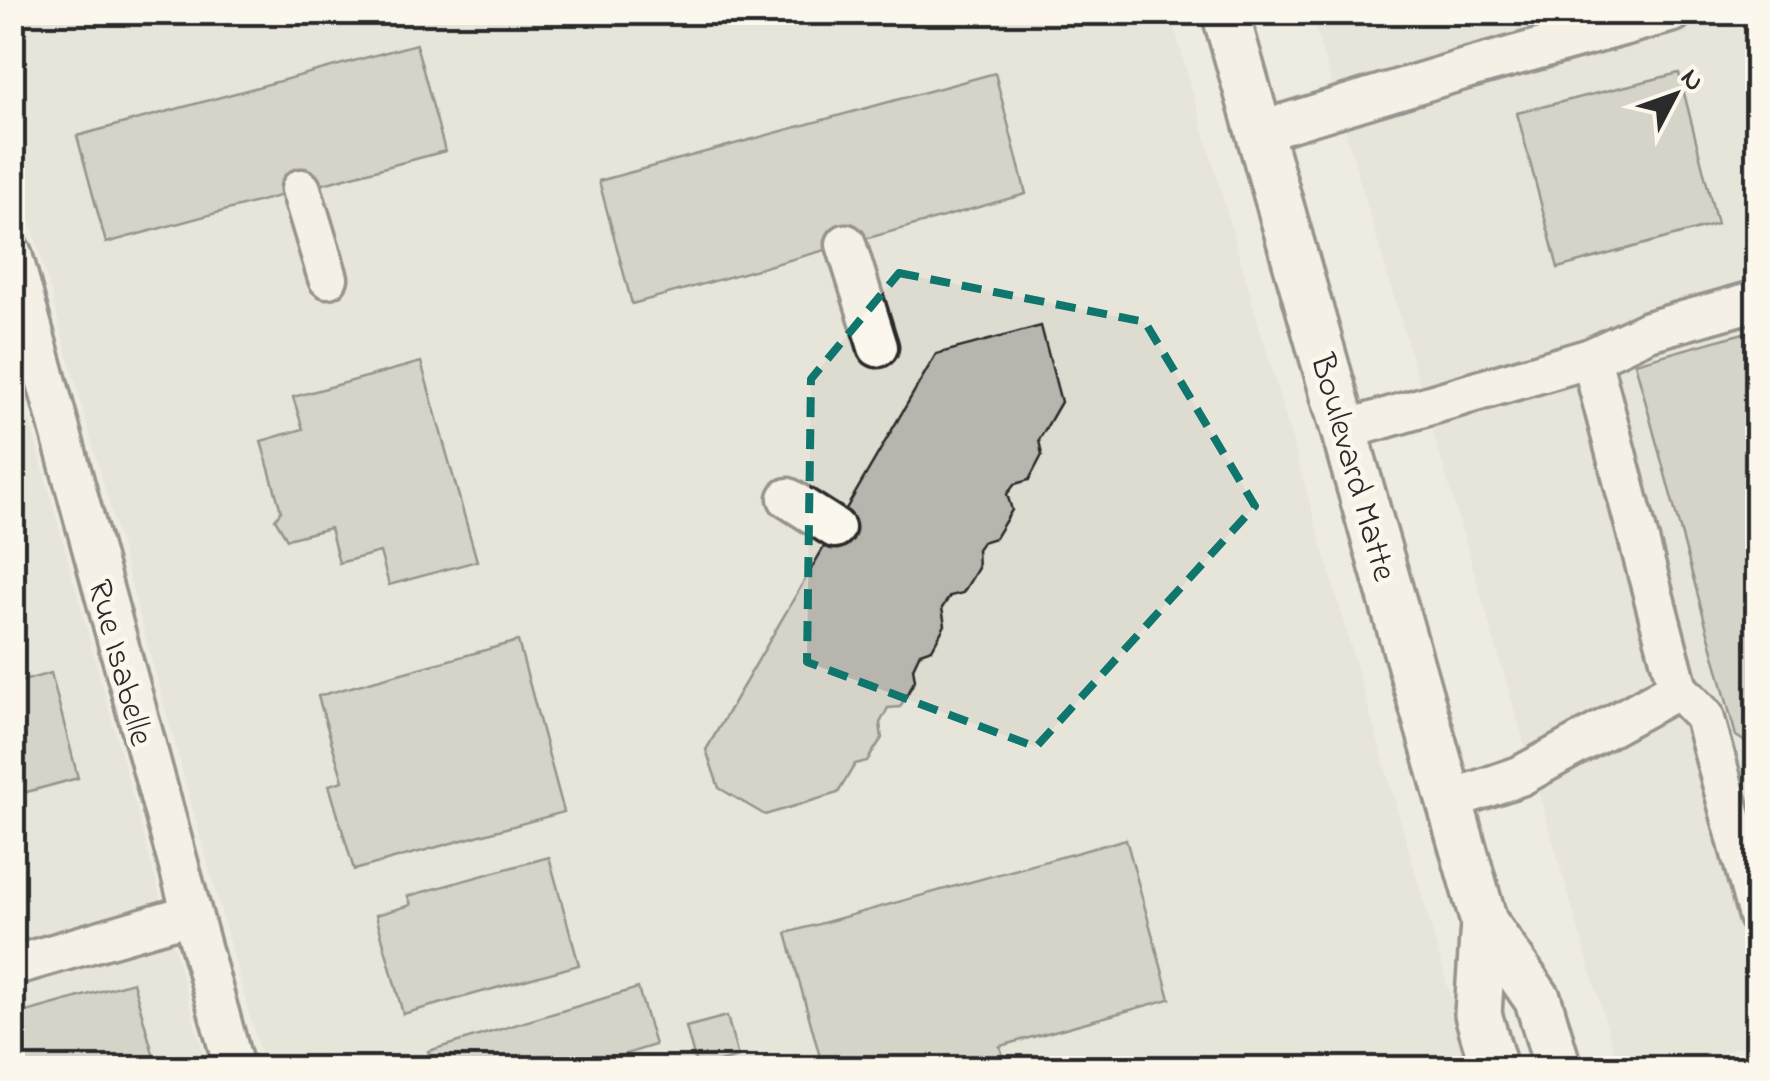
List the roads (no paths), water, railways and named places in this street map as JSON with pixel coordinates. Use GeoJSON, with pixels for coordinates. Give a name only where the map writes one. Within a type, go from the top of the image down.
{"type":"FeatureCollection","features":[{"type":"Feature","properties":{"kind":"main road","name":"Boulevard Matte"},"geometry":{"type":"LineString","coordinates":[[1225,12],[1484,922],[1538,1000],[1558,1068]]}},
{"type":"Feature","properties":{"kind":"main road","name":"Boulevard Matte"},"geometry":{"type":"LineString","coordinates":[[1484,922],[1478,1014],[1494,1068]]}},
{"type":"Feature","properties":{"kind":"street"},"geometry":{"type":"LineString","coordinates":[[1260,131],[1673,12]]}},
{"type":"Feature","properties":{"kind":"street"},"geometry":{"type":"LineString","coordinates":[[301,189],[328,278]]}},
{"type":"Feature","properties":{"kind":"street"},"geometry":{"type":"LineString","coordinates":[[846,244],[878,347]]}},
{"type":"Feature","properties":{"kind":"street","name":"Rue Isabelle"},"geometry":{"type":"LineString","coordinates":[[12,254],[234,1068]]}},
{"type":"Feature","properties":{"kind":"street"},"geometry":{"type":"LineString","coordinates":[[1345,430],[1591,358],[1648,330],[1758,300]]}},
{"type":"Feature","properties":{"kind":"street"},"geometry":{"type":"LineString","coordinates":[[1591,358],[1678,689],[1704,716],[1758,916]]}},
{"type":"Feature","properties":{"kind":"street"},"geometry":{"type":"LineString","coordinates":[[788,498],[835,528]]}},
{"type":"Feature","properties":{"kind":"street"},"geometry":{"type":"LineString","coordinates":[[1450,800],[1520,776],[1678,689]]}},
{"type":"Feature","properties":{"kind":"street"},"geometry":{"type":"LineString","coordinates":[[12,966],[191,914]]}}]}
